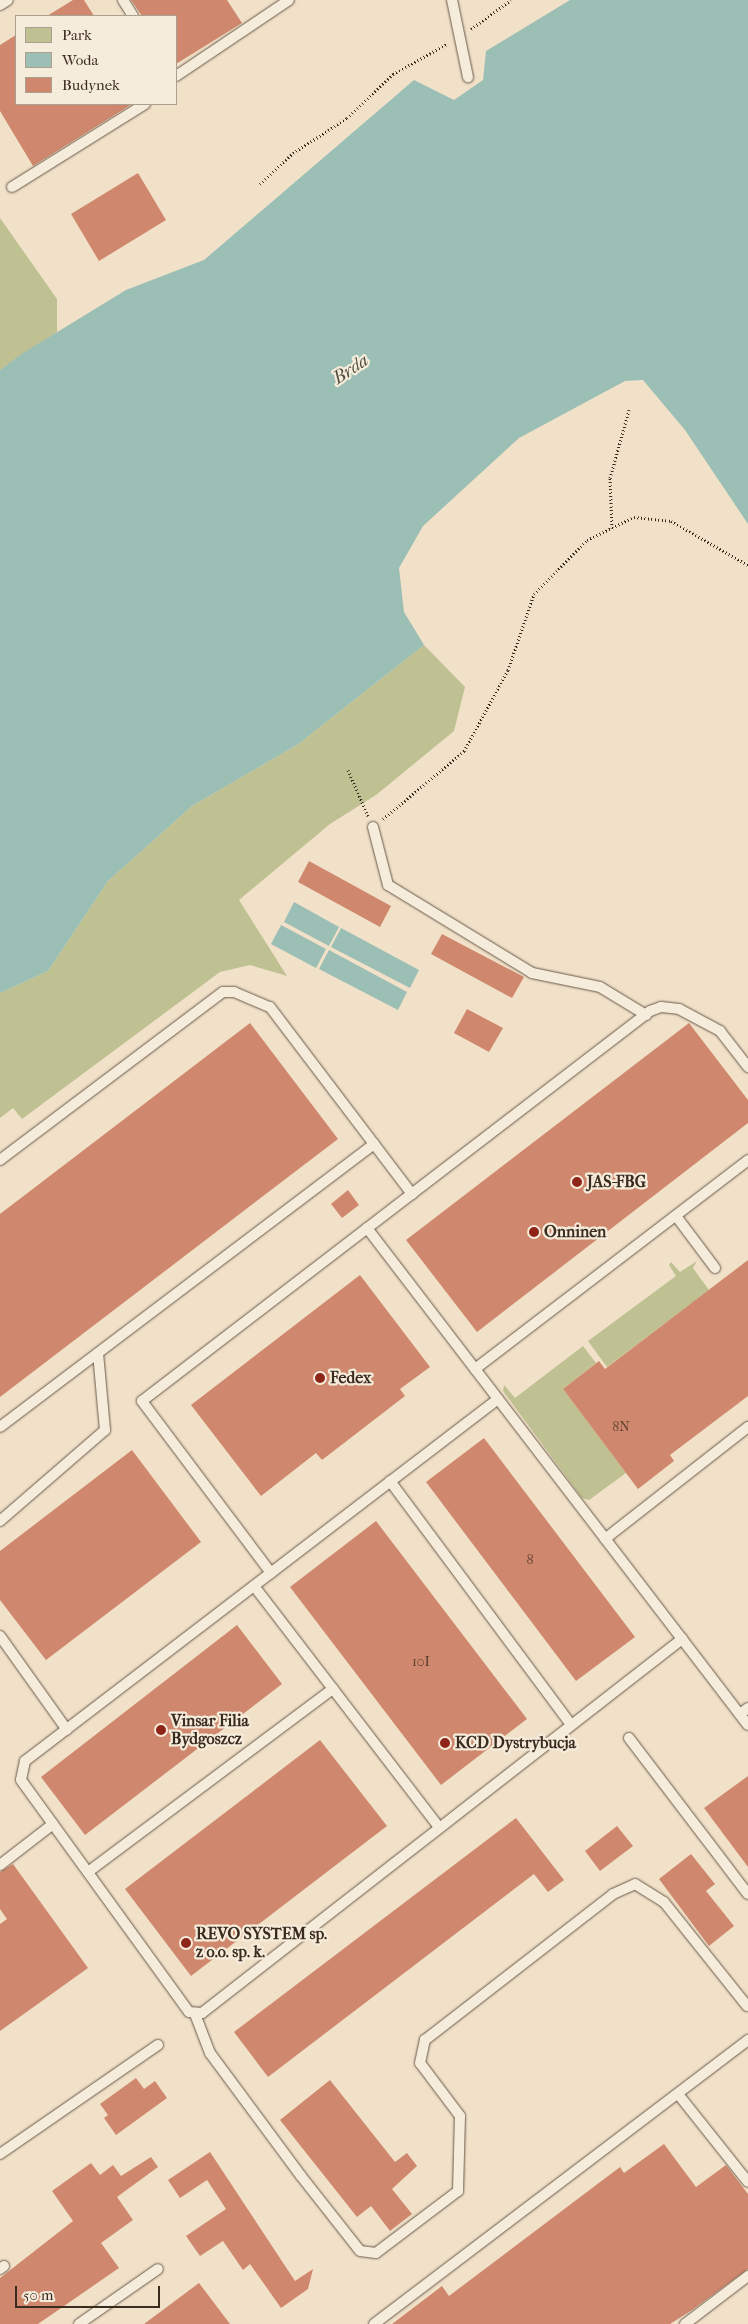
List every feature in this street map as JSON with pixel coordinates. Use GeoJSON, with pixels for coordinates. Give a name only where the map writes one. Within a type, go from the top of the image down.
{"type":"FeatureCollection","features":[{"type":"Feature","properties":{"kind":"lane"},"geometry":{"type":"LineString","coordinates":[[0,5],[8,0]]}},
{"type":"Feature","properties":{"kind":"lane"},"geometry":{"type":"LineString","coordinates":[[123,0],[132,15]]}},
{"type":"Feature","properties":{"kind":"lane"},"geometry":{"type":"LineString","coordinates":[[178,75],[289,0]]}},
{"type":"Feature","properties":{"kind":"lane"},"geometry":{"type":"LineString","coordinates":[[452,0],[468,77]]}},
{"type":"Feature","properties":{"kind":"lane"},"geometry":{"type":"LineString","coordinates":[[12,187],[143,105]]}},
{"type":"Feature","properties":{"kind":"lane"},"geometry":{"type":"LineString","coordinates":[[373,828],[388,885],[532,973],[600,987],[646,1014]]}},
{"type":"Feature","properties":{"kind":"lane"},"geometry":{"type":"LineString","coordinates":[[0,1160],[223,992],[234,992],[270,1008],[412,1194]]}},
{"type":"Feature","properties":{"kind":"lane"},"geometry":{"type":"LineString","coordinates":[[271,1573],[142,1401],[646,1014],[661,1007],[679,1009],[720,1031],[748,1067]]}},
{"type":"Feature","properties":{"kind":"lane"},"geometry":{"type":"LineString","coordinates":[[0,1427],[374,1144]]}},
{"type":"Feature","properties":{"kind":"lane"},"geometry":{"type":"LineString","coordinates":[[475,1369],[748,1160]]}},
{"type":"Feature","properties":{"kind":"lane"},"geometry":{"type":"LineString","coordinates":[[676,1216],[715,1268]]}},
{"type":"Feature","properties":{"kind":"lane"},"geometry":{"type":"LineString","coordinates":[[367,1228],[682,1639],[744,1711],[748,1725]]}},
{"type":"Feature","properties":{"kind":"lane"},"geometry":{"type":"LineString","coordinates":[[0,1521],[104,1430],[98,1353]]}},
{"type":"Feature","properties":{"kind":"lane"},"geometry":{"type":"LineString","coordinates":[[498,1399],[68,1730],[25,1761],[20,1774],[53,1824],[189,2012],[202,2013],[682,1639]]}},
{"type":"Feature","properties":{"kind":"lane"},"geometry":{"type":"LineString","coordinates":[[605,1539],[748,1427]]}},
{"type":"Feature","properties":{"kind":"lane"},"geometry":{"type":"LineString","coordinates":[[390,1481],[571,1725]]}},
{"type":"Feature","properties":{"kind":"lane"},"geometry":{"type":"LineString","coordinates":[[254,1586],[439,1828]]}},
{"type":"Feature","properties":{"kind":"lane"},"geometry":{"type":"LineString","coordinates":[[0,1636],[68,1730]]}},
{"type":"Feature","properties":{"kind":"lane"},"geometry":{"type":"LineString","coordinates":[[88,1872],[333,1689]]}},
{"type":"Feature","properties":{"kind":"lane"},"geometry":{"type":"LineString","coordinates":[[629,1738],[748,1894]]}},
{"type":"Feature","properties":{"kind":"lane"},"geometry":{"type":"LineString","coordinates":[[0,1865],[53,1824]]}},
{"type":"Feature","properties":{"kind":"lane"},"geometry":{"type":"LineString","coordinates":[[196,2014],[210,2053],[301,2176],[360,2252],[376,2253],[458,2191],[460,2116],[420,2063],[425,2040],[613,1894],[635,1884],[664,1902],[747,2006]]}},
{"type":"Feature","properties":{"kind":"lane"},"geometry":{"type":"LineString","coordinates":[[374,2324],[748,2040]]}},
{"type":"Feature","properties":{"kind":"lane"},"geometry":{"type":"LineString","coordinates":[[0,2154],[158,2045]]}},
{"type":"Feature","properties":{"kind":"lane"},"geometry":{"type":"LineString","coordinates":[[678,2094],[748,2182]]}},
{"type":"Feature","properties":{"kind":"lane"},"geometry":{"type":"LineString","coordinates":[[79,2324],[158,2269]]}},
{"type":"Feature","properties":{"kind":"lane"},"geometry":{"type":"LineString","coordinates":[[685,2324],[748,2276]]}},
{"type":"Feature","properties":{"kind":"path"},"geometry":{"type":"LineString","coordinates":[[260,184],[293,153],[347,118],[393,74],[460,37],[511,0]]}},
{"type":"Feature","properties":{"kind":"path"},"geometry":{"type":"LineString","coordinates":[[612,528],[610,478],[629,410]]}},
{"type":"Feature","properties":{"kind":"path"},"geometry":{"type":"LineString","coordinates":[[348,770],[373,828],[464,751],[508,670],[534,594],[587,540],[634,517],[671,521],[748,565]]}},
{"type":"Feature","properties":{"kind":"green space"},"geometry":{"type":"Polygon","coordinates":[[[0,218],[57,299],[57,332],[0,370],[0,218]]]}},
{"type":"Feature","properties":{"kind":"green space"},"geometry":{"type":"Polygon","coordinates":[[[424,645],[465,687],[454,731],[376,795],[330,824],[239,900],[287,976],[250,965],[220,972],[22,1119],[13,1108],[0,1118],[0,993],[48,971],[108,881],[192,806],[297,745],[424,645]]]}},
{"type":"Feature","properties":{"kind":"green space"},"geometry":{"type":"Polygon","coordinates":[[[697,1261],[693,1268],[709,1290],[607,1367],[588,1341],[676,1276],[669,1265],[671,1262],[680,1272],[697,1261]]]}},
{"type":"Feature","properties":{"kind":"green space"},"geometry":{"type":"Polygon","coordinates":[[[583,1346],[596,1363],[563,1389],[626,1473],[589,1500],[582,1498],[503,1391],[504,1385],[515,1398],[583,1346]]]}},
{"type":"Feature","properties":{"kind":"water","name":"Brda"},"geometry":{"type":"Polygon","coordinates":[[[570,0],[748,0],[748,524],[685,430],[643,380],[625,381],[519,438],[423,526],[399,568],[404,612],[424,645],[297,745],[192,806],[108,881],[48,971],[0,993],[0,370],[23,353],[126,290],[204,260],[414,80],[454,100],[483,80],[486,51],[570,0]]]}},
{"type":"Feature","properties":{"kind":"water"},"geometry":{"type":"Polygon","coordinates":[[[294,902],[339,927],[329,946],[284,922],[294,902]]]}},
{"type":"Feature","properties":{"kind":"water"},"geometry":{"type":"Polygon","coordinates":[[[281,925],[326,949],[316,968],[271,944],[281,925]]]}},
{"type":"Feature","properties":{"kind":"water"},"geometry":{"type":"Polygon","coordinates":[[[341,928],[419,970],[410,988],[331,947],[341,928]]]}},
{"type":"Feature","properties":{"kind":"water"},"geometry":{"type":"Polygon","coordinates":[[[329,950],[407,992],[398,1010],[319,969],[329,950]]]}},
{"type":"Feature","properties":{"kind":"building"},"geometry":{"type":"Polygon","coordinates":[[[73,0],[84,0],[93,15],[49,15],[73,0]]]}},
{"type":"Feature","properties":{"kind":"building"},"geometry":{"type":"Polygon","coordinates":[[[131,0],[227,0],[242,23],[178,63],[178,15],[141,15],[131,0]]]}},
{"type":"Feature","properties":{"kind":"building"},"geometry":{"type":"Polygon","coordinates":[[[15,36],[15,105],[130,105],[33,166],[0,111],[0,45],[15,36]]]}},
{"type":"Feature","properties":{"kind":"building"},"geometry":{"type":"Polygon","coordinates":[[[138,173],[166,220],[99,261],[71,214],[138,173]]]}},
{"type":"Feature","properties":{"kind":"building"},"geometry":{"type":"Polygon","coordinates":[[[309,861],[391,906],[380,927],[298,882],[309,861]]]}},
{"type":"Feature","properties":{"kind":"building"},"geometry":{"type":"Polygon","coordinates":[[[442,934],[524,977],[512,998],[431,954],[442,934]]]}},
{"type":"Feature","properties":{"kind":"building"},"geometry":{"type":"Polygon","coordinates":[[[467,1009],[503,1028],[489,1052],[454,1033],[467,1009]]]}},
{"type":"Feature","properties":{"kind":"building"},"geometry":{"type":"Polygon","coordinates":[[[250,1023],[338,1139],[0,1397],[0,1214],[250,1023]]]}},
{"type":"Feature","properties":{"kind":"building","name":"JAS-FBG"},"geometry":{"type":"Polygon","coordinates":[[[689,1023],[748,1100],[748,1123],[477,1332],[406,1240],[689,1023]]]}},
{"type":"Feature","properties":{"kind":"building"},"geometry":{"type":"Polygon","coordinates":[[[348,1190],[359,1205],[342,1218],[331,1204],[348,1190]]]}},
{"type":"Feature","properties":{"kind":"building"},"geometry":{"type":"Polygon","coordinates":[[[748,1260],[748,1396],[670,1455],[674,1461],[638,1489],[563,1389],[599,1361],[605,1369],[748,1260]]]}},
{"type":"Feature","properties":{"kind":"building","name":"Fedex"},"geometry":{"type":"Polygon","coordinates":[[[360,1275],[430,1367],[400,1389],[405,1396],[322,1460],[316,1453],[261,1496],[191,1405],[360,1275]]]}},
{"type":"Feature","properties":{"kind":"building"},"geometry":{"type":"Polygon","coordinates":[[[484,1438],[635,1637],[576,1681],[426,1482],[484,1438]]]}},
{"type":"Feature","properties":{"kind":"building"},"geometry":{"type":"Polygon","coordinates":[[[132,1450],[201,1542],[46,1660],[0,1600],[0,1551],[132,1450]]]}},
{"type":"Feature","properties":{"kind":"building"},"geometry":{"type":"Polygon","coordinates":[[[376,1521],[527,1719],[441,1785],[290,1587],[376,1521]]]}},
{"type":"Feature","properties":{"kind":"building","name":"Vinsar Filia Bydgoszcz"},"geometry":{"type":"Polygon","coordinates":[[[237,1625],[282,1684],[85,1835],[41,1777],[237,1625]]]}},
{"type":"Feature","properties":{"kind":"building"},"geometry":{"type":"Polygon","coordinates":[[[320,1740],[387,1826],[191,1976],[125,1889],[320,1740]]]}},
{"type":"Feature","properties":{"kind":"building"},"geometry":{"type":"Polygon","coordinates":[[[748,1776],[748,1867],[704,1808],[748,1776]]]}},
{"type":"Feature","properties":{"kind":"building"},"geometry":{"type":"Polygon","coordinates":[[[516,1818],[564,1880],[548,1892],[534,1874],[268,2077],[234,2032],[516,1818]]]}},
{"type":"Feature","properties":{"kind":"building"},"geometry":{"type":"Polygon","coordinates":[[[617,1826],[633,1846],[600,1871],[585,1851],[617,1826]]]}},
{"type":"Feature","properties":{"kind":"building"},"geometry":{"type":"Polygon","coordinates":[[[691,1854],[715,1884],[706,1891],[734,1926],[709,1946],[659,1879],[691,1854]]]}},
{"type":"Feature","properties":{"kind":"building"},"geometry":{"type":"Polygon","coordinates":[[[13,1864],[88,1968],[0,2031],[0,1924],[7,1919],[0,1909],[0,1872],[13,1864]]]}},
{"type":"Feature","properties":{"kind":"building"},"geometry":{"type":"Polygon","coordinates":[[[136,2078],[144,2089],[155,2081],[167,2098],[116,2135],[104,2118],[108,2115],[100,2104],[136,2078]]]}},
{"type":"Feature","properties":{"kind":"building"},"geometry":{"type":"Polygon","coordinates":[[[330,2080],[395,2162],[407,2153],[417,2166],[392,2189],[412,2214],[390,2231],[371,2206],[357,2217],[280,2120],[330,2080]]]}},
{"type":"Feature","properties":{"kind":"building"},"geometry":{"type":"Polygon","coordinates":[[[664,2144],[696,2187],[726,2165],[748,2194],[748,2269],[692,2310],[670,2324],[392,2324],[442,2286],[449,2296],[620,2167],[624,2173],[664,2144]]]}},
{"type":"Feature","properties":{"kind":"building"},"geometry":{"type":"Polygon","coordinates":[[[210,2152],[295,2281],[313,2269],[308,2289],[281,2308],[250,2264],[243,2270],[223,2241],[200,2256],[186,2236],[226,2209],[207,2180],[180,2198],[168,2180],[210,2152]]]}},
{"type":"Feature","properties":{"kind":"building"},"geometry":{"type":"Polygon","coordinates":[[[151,2157],[158,2167],[117,2197],[133,2220],[101,2243],[119,2268],[38,2324],[0,2324],[0,2278],[73,2221],[52,2191],[91,2163],[100,2175],[113,2165],[121,2176],[151,2157]]]}},
{"type":"Feature","properties":{"kind":"building"},"geometry":{"type":"Polygon","coordinates":[[[199,2283],[230,2324],[144,2324],[199,2283]]]}},
{"type":"Feature","properties":{"kind":"place","name":"JAS-FBG"},"geometry":{"type":"Point","coordinates":[577,1182]}},
{"type":"Feature","properties":{"kind":"place","name":"Onninen"},"geometry":{"type":"Point","coordinates":[534,1232]}},
{"type":"Feature","properties":{"kind":"place","name":"Fedex"},"geometry":{"type":"Point","coordinates":[320,1378]}},
{"type":"Feature","properties":{"kind":"place","name":"Vinsar Filia Bydgoszcz"},"geometry":{"type":"Point","coordinates":[161,1730]}},
{"type":"Feature","properties":{"kind":"place","name":"KCD Dystrybucja"},"geometry":{"type":"Point","coordinates":[445,1743]}},
{"type":"Feature","properties":{"kind":"place","name":"REVO SYSTEM sp. z o.o. sp. k."},"geometry":{"type":"Point","coordinates":[186,1943]}}]}
